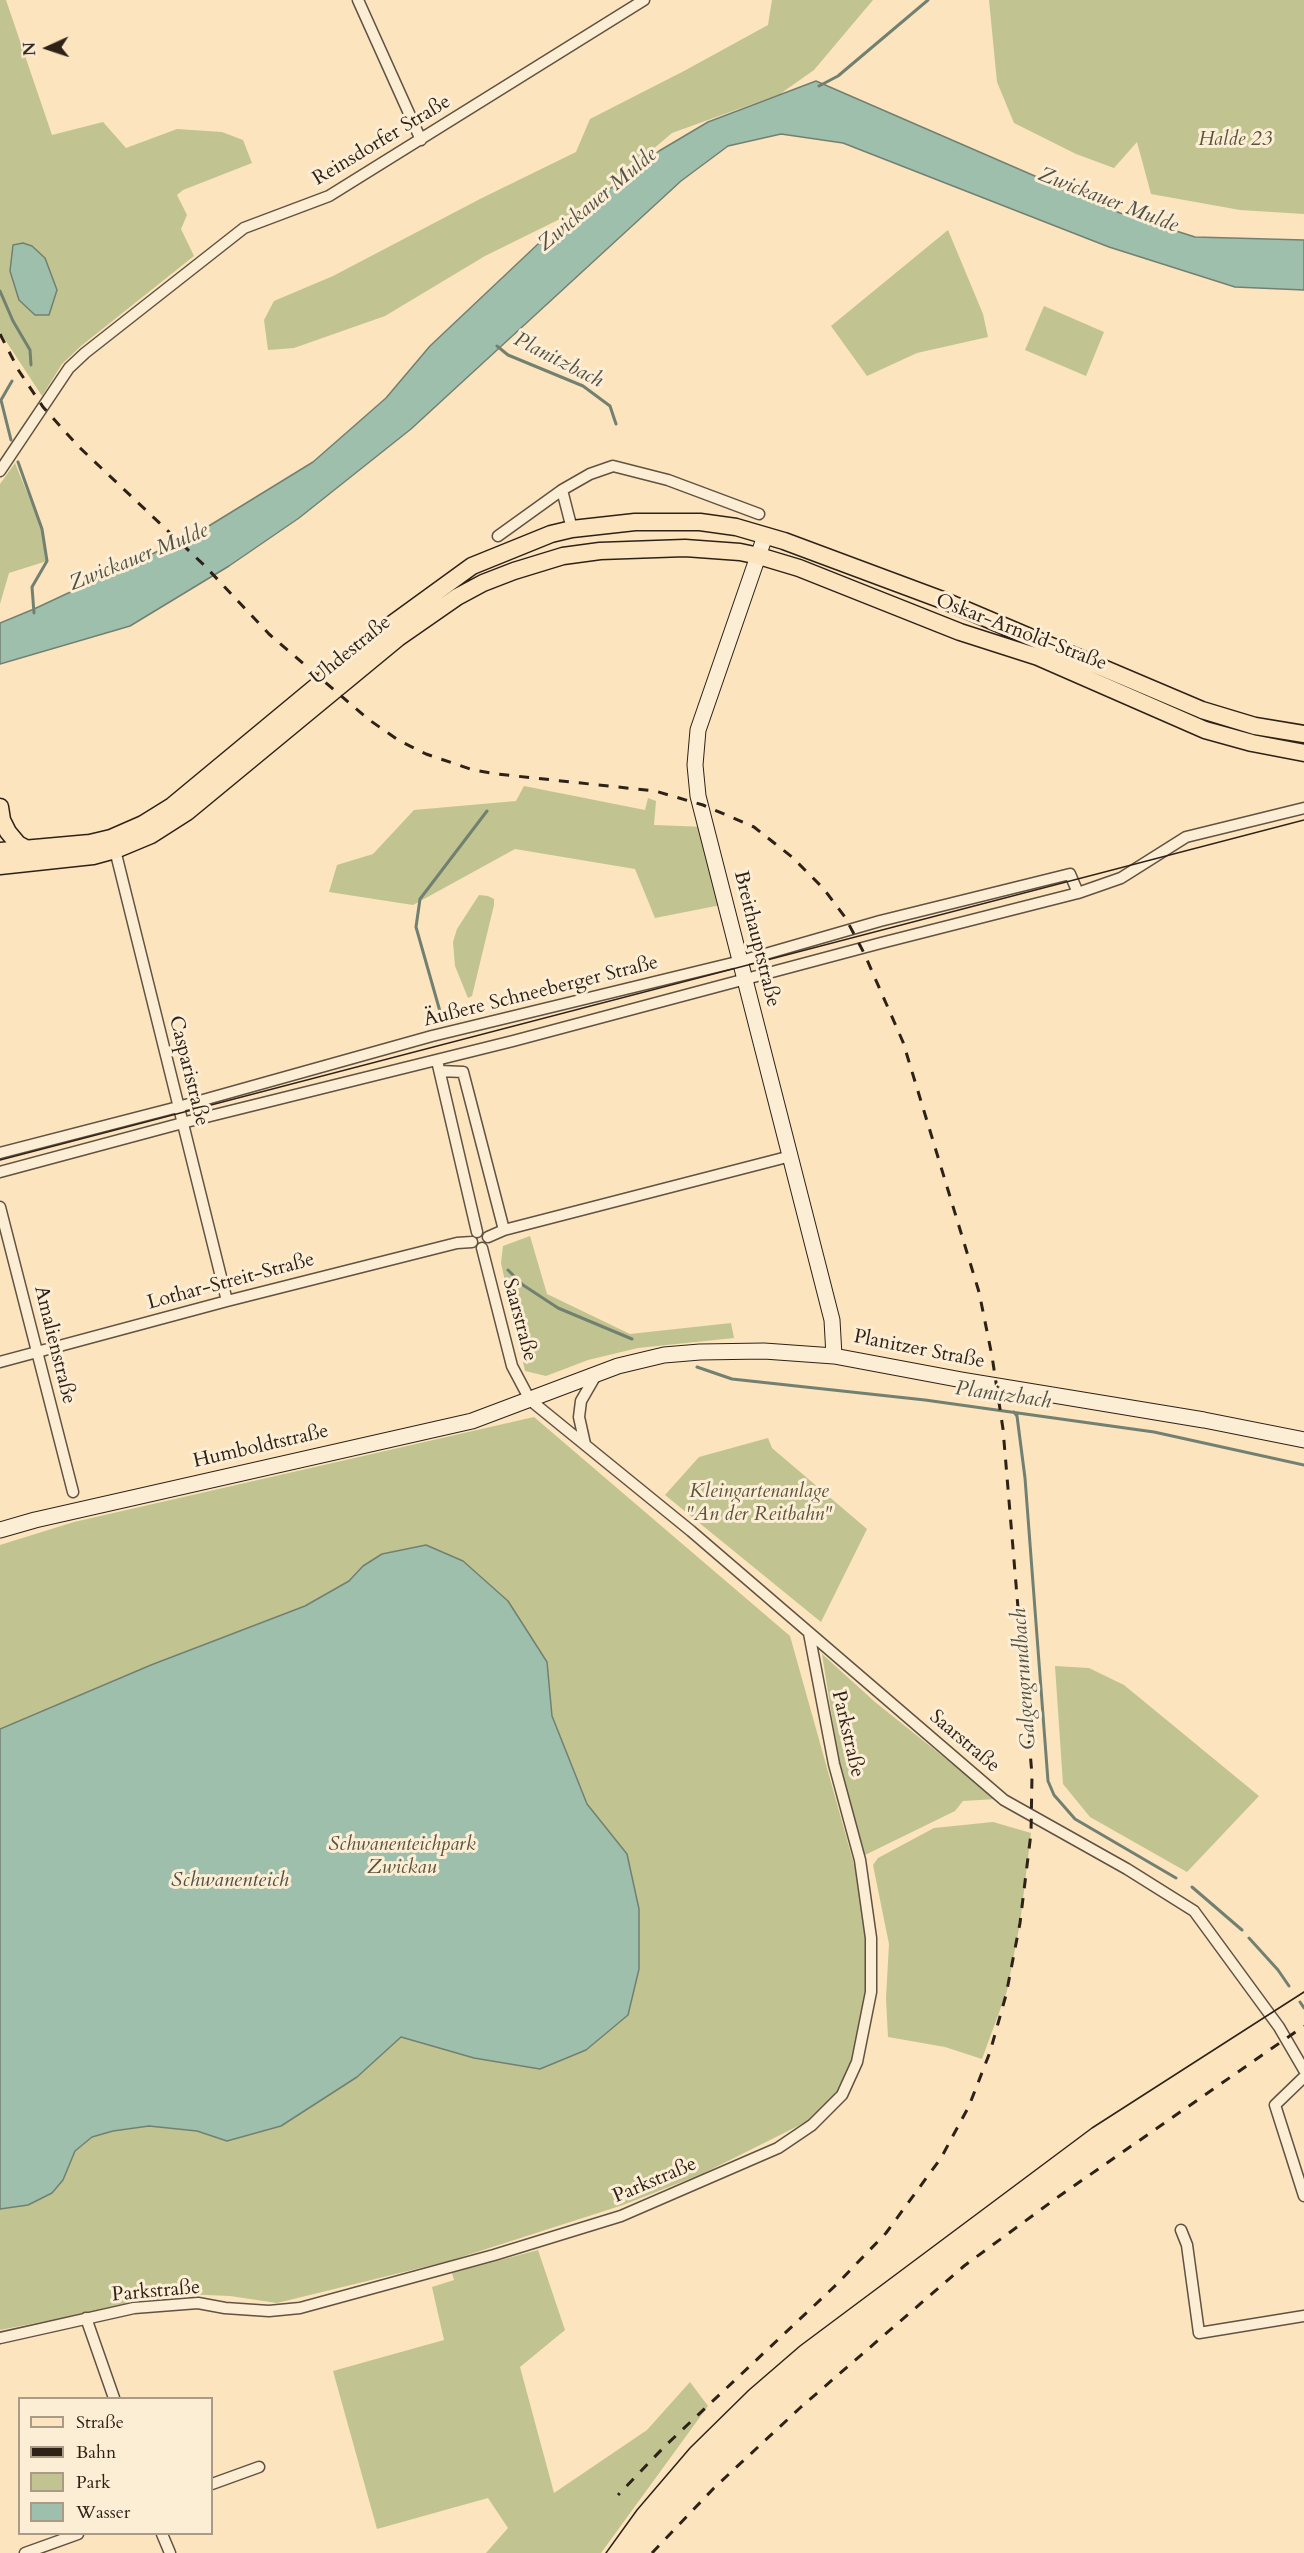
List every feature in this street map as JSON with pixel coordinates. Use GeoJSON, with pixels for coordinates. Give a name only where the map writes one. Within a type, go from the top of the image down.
{"type":"FeatureCollection","features":[{"type":"Feature","properties":{"kind":"main road","name":"Uhdestraße"},"geometry":{"type":"LineString","coordinates":[[0,851],[29,850],[101,840],[142,824],[172,806],[388,627],[464,572],[510,549],[572,530],[635,522],[676,521],[736,527],[765,536]]}},
{"type":"Feature","properties":{"kind":"main road","name":"Breithauptstraße"},"geometry":{"type":"LineString","coordinates":[[765,536],[698,730],[694,765],[698,796],[832,1320],[835,1338],[834,1356]]}},
{"type":"Feature","properties":{"kind":"main road","name":"Oskar-Arnold-Straße"},"geometry":{"type":"LineString","coordinates":[[765,536],[945,601],[1202,710],[1255,726],[1304,734]]}},
{"type":"Feature","properties":{"kind":"main road","name":"Uhdestraße"},"geometry":{"type":"LineString","coordinates":[[0,866],[69,860],[115,850],[152,835],[187,812],[398,638],[458,597],[483,583],[563,556],[600,551],[685,548],[740,552],[759,556]]}},
{"type":"Feature","properties":{"kind":"main road","name":"Oskar-Arnold-Straße"},"geometry":{"type":"LineString","coordinates":[[759,556],[808,571],[960,632],[1038,657],[1205,730],[1304,753]]}},
{"type":"Feature","properties":{"kind":"main road"},"geometry":{"type":"LineString","coordinates":[[1,817],[18,844],[29,850]]}},
{"type":"Feature","properties":{"kind":"main road","name":"Planitzer Straße"},"geometry":{"type":"LineString","coordinates":[[530,1400],[597,1373],[647,1358],[700,1352],[764,1351],[834,1356],[962,1380],[1204,1420],[1304,1440]]}},
{"type":"Feature","properties":{"kind":"main road","name":"Humboldtstraße"},"geometry":{"type":"LineString","coordinates":[[0,1530],[35,1520],[472,1421],[530,1400]]}},
{"type":"Feature","properties":{"kind":"street"},"geometry":{"type":"LineString","coordinates":[[358,0],[421,140]]}},
{"type":"Feature","properties":{"kind":"street","name":"Reinsdorfer Straße"},"geometry":{"type":"LineString","coordinates":[[0,471],[69,368],[244,228],[329,196],[644,0]]}},
{"type":"Feature","properties":{"kind":"street"},"geometry":{"type":"LineString","coordinates":[[498,536],[562,490],[590,474],[613,466],[669,480],[759,514]]}},
{"type":"Feature","properties":{"kind":"street"},"geometry":{"type":"LineString","coordinates":[[562,490],[572,530]]}},
{"type":"Feature","properties":{"kind":"street","name":"Äußere Schneeberger Straße"},"geometry":{"type":"LineString","coordinates":[[0,1172],[183,1123],[438,1066],[745,979],[1078,893],[1121,878],[1186,837],[1304,808]]}},
{"type":"Feature","properties":{"kind":"street","name":"Casparistraße"},"geometry":{"type":"LineString","coordinates":[[115,850],[227,1301]]}},
{"type":"Feature","properties":{"kind":"street","name":"Äußere Schneeberger Straße"},"geometry":{"type":"LineString","coordinates":[[0,1153],[178,1107],[432,1036],[741,961],[880,921],[1070,873],[1078,893]]}},
{"type":"Feature","properties":{"kind":"street"},"geometry":{"type":"LineString","coordinates":[[477,1232],[438,1066],[463,1071],[504,1230]]}},
{"type":"Feature","properties":{"kind":"street"},"geometry":{"type":"LineString","coordinates":[[488,1237],[504,1230],[791,1156]]}},
{"type":"Feature","properties":{"kind":"street","name":"Amalienstraße"},"geometry":{"type":"LineString","coordinates":[[0,1207],[73,1492]]}},
{"type":"Feature","properties":{"kind":"street"},"geometry":{"type":"LineString","coordinates":[[477,1232],[485,1233],[488,1237],[487,1244],[482,1248],[474,1246],[472,1242],[473,1234],[477,1232]]}},
{"type":"Feature","properties":{"kind":"street","name":"Lothar-Streit-Straße"},"geometry":{"type":"LineString","coordinates":[[0,1362],[227,1301],[457,1243],[472,1242]]}},
{"type":"Feature","properties":{"kind":"street","name":"Saarstraße"},"geometry":{"type":"LineString","coordinates":[[482,1248],[512,1366],[530,1400],[691,1531],[1004,1800],[1127,1869],[1194,1911],[1273,2019],[1304,2070]]}},
{"type":"Feature","properties":{"kind":"street"},"geometry":{"type":"LineString","coordinates":[[585,1444],[579,1417],[581,1401],[588,1384],[597,1373]]}},
{"type":"Feature","properties":{"kind":"street","name":"Parkstraße"},"geometry":{"type":"LineString","coordinates":[[0,2338],[134,2308],[198,2303],[225,2308],[269,2311],[300,2308],[494,2255],[621,2216],[778,2148],[812,2125],[842,2095],[857,2062],[871,1992],[871,1938],[860,1860],[834,1764],[808,1633]]}},
{"type":"Feature","properties":{"kind":"street"},"geometry":{"type":"LineString","coordinates":[[1304,2077],[1275,2105],[1304,2196]]}},
{"type":"Feature","properties":{"kind":"street"},"geometry":{"type":"LineString","coordinates":[[1181,2230],[1187,2244],[1199,2333],[1304,2316]]}},
{"type":"Feature","properties":{"kind":"street"},"geometry":{"type":"LineString","coordinates":[[86,2318],[114,2397]]}},
{"type":"Feature","properties":{"kind":"street"},"geometry":{"type":"LineString","coordinates":[[213,2484],[259,2467]]}},
{"type":"Feature","properties":{"kind":"street"},"geometry":{"type":"LineString","coordinates":[[25,2553],[75,2535]]}},
{"type":"Feature","properties":{"kind":"street"},"geometry":{"type":"LineString","coordinates":[[162,2535],[170,2553]]}},
{"type":"Feature","properties":{"kind":"green space"},"geometry":{"type":"Polygon","coordinates":[[[0,0],[6,0],[52,135],[103,122],[126,148],[177,129],[222,132],[243,140],[252,163],[183,190],[177,195],[187,215],[181,229],[194,256],[81,346],[62,364],[42,396],[0,332],[0,0]]]}},
{"type":"Feature","properties":{"kind":"green space"},"geometry":{"type":"Polygon","coordinates":[[[772,0],[873,0],[814,70],[780,94],[672,133],[619,178],[570,214],[485,256],[385,316],[294,348],[268,350],[264,320],[274,301],[333,276],[576,152],[590,119],[768,25],[772,0]]]}},
{"type":"Feature","properties":{"kind":"green space","name":"Halde 23"},"geometry":{"type":"Polygon","coordinates":[[[989,0],[1304,0],[1304,214],[1240,210],[1151,194],[1137,142],[1114,168],[1076,154],[1014,123],[997,82],[989,0]]]}},
{"type":"Feature","properties":{"kind":"green space"},"geometry":{"type":"Polygon","coordinates":[[[948,230],[983,314],[988,337],[917,353],[867,376],[831,326],[948,230]]]}},
{"type":"Feature","properties":{"kind":"green space"},"geometry":{"type":"Polygon","coordinates":[[[1044,306],[1104,332],[1086,376],[1025,350],[1044,306]]]}},
{"type":"Feature","properties":{"kind":"green space"},"geometry":{"type":"Polygon","coordinates":[[[15,463],[42,529],[47,561],[9,573],[0,604],[0,484],[15,463]]]}},
{"type":"Feature","properties":{"kind":"green space"},"geometry":{"type":"Polygon","coordinates":[[[524,786],[645,810],[648,798],[656,801],[654,825],[706,827],[726,904],[655,918],[635,869],[515,849],[413,905],[329,892],[337,865],[373,854],[414,810],[516,801],[524,786]]]}},
{"type":"Feature","properties":{"kind":"green space"},"geometry":{"type":"Polygon","coordinates":[[[479,895],[494,899],[494,905],[472,996],[468,998],[455,966],[453,942],[457,929],[479,895]]]}},
{"type":"Feature","properties":{"kind":"green space"},"geometry":{"type":"Polygon","coordinates":[[[530,1236],[547,1294],[630,1334],[731,1323],[734,1338],[638,1348],[588,1360],[546,1376],[525,1371],[501,1263],[503,1246],[530,1236]]]}},
{"type":"Feature","properties":{"kind":"green space","name":"Schwanenteichpark Zwickau"},"geometry":{"type":"Polygon","coordinates":[[[534,1417],[790,1636],[855,1868],[868,1934],[870,1986],[858,2048],[846,2076],[833,2098],[812,2119],[702,2174],[623,2205],[449,2261],[277,2303],[230,2296],[184,2294],[0,2330],[0,1545],[74,1522],[534,1417]]]}},
{"type":"Feature","properties":{"kind":"green space","name":"Kleingartenanlage \"An der Reitbahn\""},"geometry":{"type":"Polygon","coordinates":[[[768,1438],[772,1448],[867,1529],[821,1622],[665,1495],[699,1457],[768,1438]]]}},
{"type":"Feature","properties":{"kind":"green space"},"geometry":{"type":"Polygon","coordinates":[[[822,1654],[875,1702],[996,1799],[963,1801],[955,1811],[865,1855],[839,1761],[822,1654]]]}},
{"type":"Feature","properties":{"kind":"green space"},"geometry":{"type":"Polygon","coordinates":[[[1055,1666],[1089,1668],[1124,1685],[1259,1796],[1187,1872],[1090,1817],[1063,1784],[1055,1666]]]}},
{"type":"Feature","properties":{"kind":"green space"},"geometry":{"type":"Polygon","coordinates":[[[993,1822],[1031,1833],[1020,1923],[1007,1991],[982,2059],[945,2047],[888,2037],[886,1998],[889,1944],[873,1865],[878,1858],[934,1828],[993,1822]]]}},
{"type":"Feature","properties":{"kind":"green space"},"geometry":{"type":"Polygon","coordinates":[[[538,2250],[565,2330],[520,2367],[554,2493],[647,2430],[690,2382],[708,2406],[601,2553],[486,2553],[508,2528],[488,2498],[377,2529],[333,2371],[444,2340],[432,2287],[454,2280],[452,2273],[538,2250]]]}},
{"type":"Feature","properties":{"kind":"water","name":"Zwickauer Mulde"},"geometry":{"type":"Polygon","coordinates":[[[816,81],[1120,213],[1195,237],[1304,240],[1304,290],[1235,287],[1109,247],[843,143],[781,134],[728,146],[681,181],[411,429],[299,518],[229,566],[130,626],[0,664],[0,623],[199,532],[313,462],[386,398],[430,346],[538,244],[659,151],[708,122],[816,81]]]}},
{"type":"Feature","properties":{"kind":"water"},"geometry":{"type":"Polygon","coordinates":[[[23,243],[32,246],[45,258],[57,290],[49,315],[35,315],[19,300],[10,271],[13,245],[23,243]]]}},
{"type":"Feature","properties":{"kind":"water","name":"Schwanenteich"},"geometry":{"type":"Polygon","coordinates":[[[426,1545],[463,1561],[508,1601],[547,1662],[552,1716],[587,1804],[627,1854],[639,1909],[639,1969],[628,2015],[586,2050],[540,2069],[474,2058],[401,2037],[357,2077],[281,2126],[227,2141],[197,2131],[149,2126],[113,2131],[92,2137],[75,2151],[63,2180],[52,2193],[28,2205],[0,2209],[0,1729],[151,1665],[305,1606],[349,1581],[363,1566],[382,1554],[426,1545]]]}},
{"type":"Feature","properties":{"kind":"waterway"},"geometry":{"type":"LineString","coordinates":[[819,86],[838,76],[928,0]]}},
{"type":"Feature","properties":{"kind":"waterway"},"geometry":{"type":"LineString","coordinates":[[0,291],[13,321],[30,350],[31,365]]}},
{"type":"Feature","properties":{"kind":"waterway","name":"Planitzbach"},"geometry":{"type":"LineString","coordinates":[[497,346],[508,355],[583,386],[610,406],[616,424]]}},
{"type":"Feature","properties":{"kind":"waterway"},"geometry":{"type":"LineString","coordinates":[[11,440],[1,400],[12,381]]}},
{"type":"Feature","properties":{"kind":"waterway"},"geometry":{"type":"LineString","coordinates":[[18,462],[42,529],[47,561],[32,587],[34,613]]}},
{"type":"Feature","properties":{"kind":"waterway","name":"Planitzbach"},"geometry":{"type":"LineString","coordinates":[[443,1022],[416,927],[420,899],[487,811]]}},
{"type":"Feature","properties":{"kind":"waterway","name":"Planitzbach"},"geometry":{"type":"LineString","coordinates":[[508,1270],[523,1285],[558,1308],[632,1339]]}},
{"type":"Feature","properties":{"kind":"waterway","name":"Planitzbach"},"geometry":{"type":"LineString","coordinates":[[697,1367],[732,1379],[925,1400],[1154,1432],[1304,1465]]}},
{"type":"Feature","properties":{"kind":"waterway","name":"Galgengrundbach"},"geometry":{"type":"LineString","coordinates":[[1014,1412],[1017,1416],[1025,1478],[1048,1781],[1054,1795],[1075,1819],[1176,1878]]}},
{"type":"Feature","properties":{"kind":"waterway","name":"Galgengrundbach"},"geometry":{"type":"LineString","coordinates":[[1192,1887],[1242,1930]]}},
{"type":"Feature","properties":{"kind":"waterway","name":"Galgengrundbach"},"geometry":{"type":"LineString","coordinates":[[1249,1938],[1289,1986]]}},
{"type":"Feature","properties":{"kind":"waterway","name":"Galgengrundbach"},"geometry":{"type":"LineString","coordinates":[[1300,2002],[1304,2008]]}},
{"type":"Feature","properties":{"kind":"tram line"},"geometry":{"type":"LineString","coordinates":[[0,1160],[1304,820]]}},
{"type":"Feature","properties":{"kind":"tram line"},"geometry":{"type":"LineString","coordinates":[[606,2553],[637,2510],[690,2448],[749,2390],[800,2346],[1092,2128],[1304,1992]]}},
{"type":"Feature","properties":{"kind":"railway"},"geometry":{"type":"LineString","coordinates":[[0,334],[19,371],[43,407],[78,446],[204,565],[269,634],[368,719],[398,740],[426,754],[473,770],[655,791],[703,805],[754,827],[792,857],[823,888],[845,917],[864,953],[903,1042],[979,1292],[1003,1429],[1032,1775],[1031,1833],[1020,1923],[1006,1995],[990,2052],[969,2106],[941,2158],[886,2233],[836,2285],[665,2446],[618,2495]]}},
{"type":"Feature","properties":{"kind":"railway"},"geometry":{"type":"LineString","coordinates":[[652,2553],[714,2488],[801,2407],[964,2266],[1058,2197],[1304,2026]]}}]}
